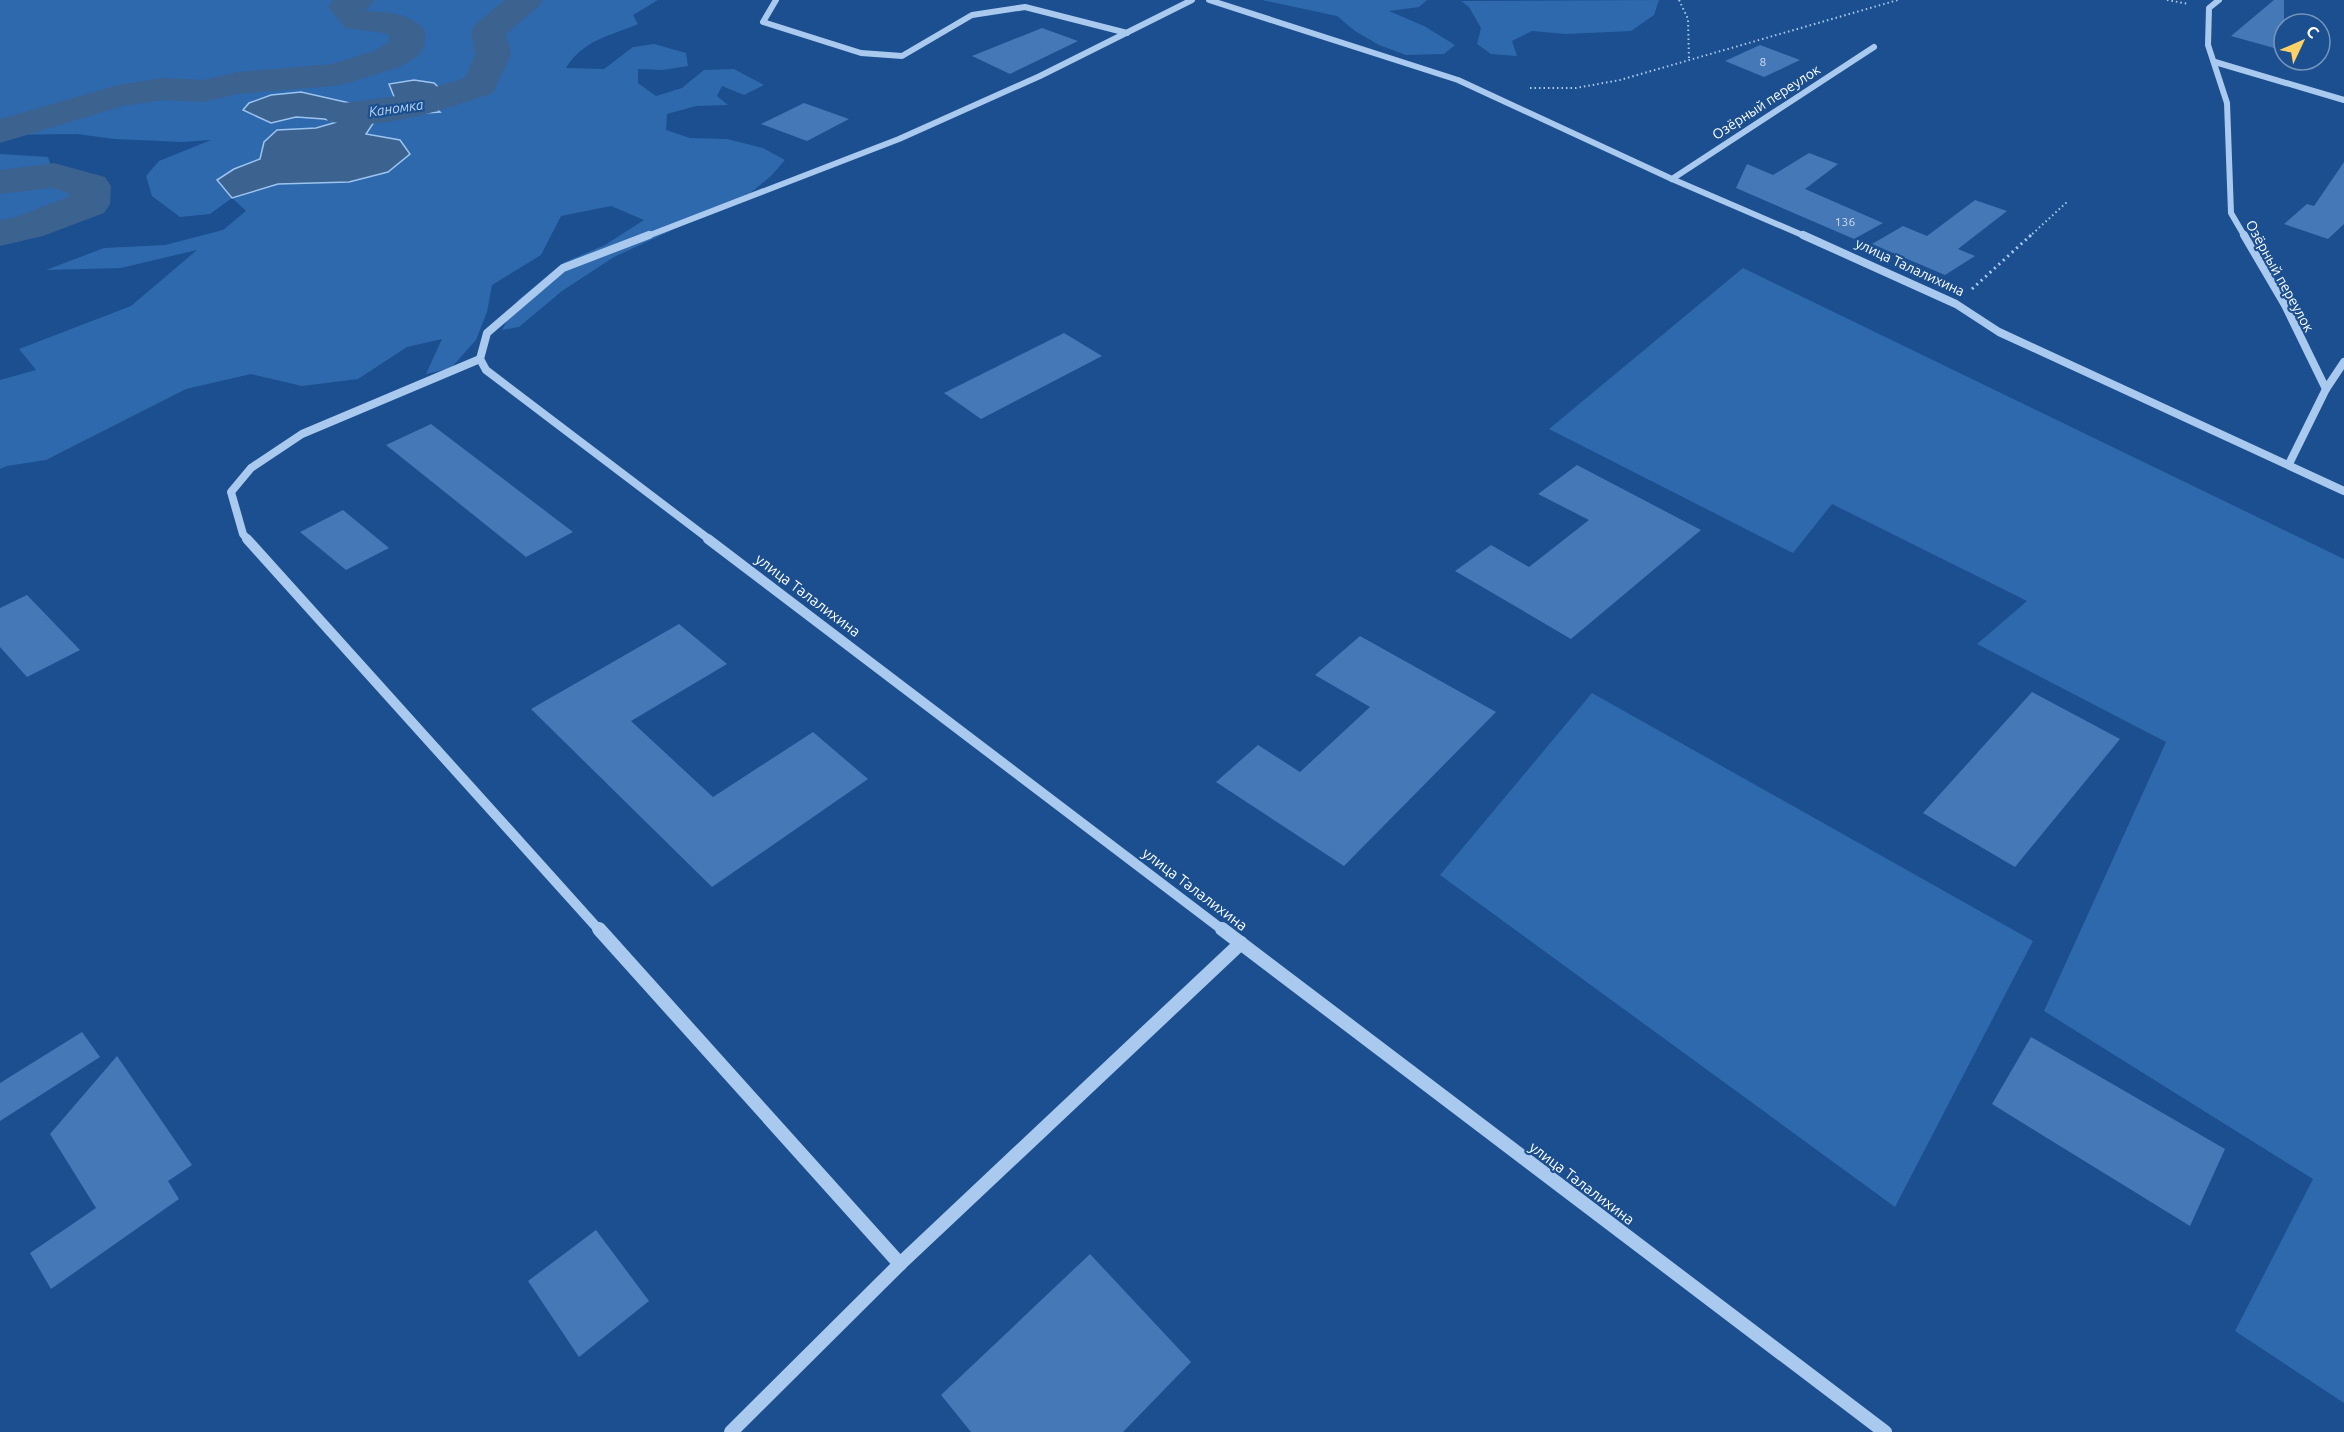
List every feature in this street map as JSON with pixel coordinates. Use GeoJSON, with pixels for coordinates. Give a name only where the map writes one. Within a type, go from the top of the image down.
{"type":"FeatureCollection","features":[{"type":"Feature","properties":{"kind":"street"},"geometry":{"type":"LineString","coordinates":[[776,0],[763,22],[861,53],[902,56],[972,15],[1025,7],[1127,33]]}},
{"type":"Feature","properties":{"kind":"street"},"geometry":{"type":"LineString","coordinates":[[900,1264],[243,534],[231,492],[251,468],[302,434],[483,365],[487,333],[563,268],[899,139],[1040,76],[1192,0]]}},
{"type":"Feature","properties":{"kind":"street","name":"улица Талалихина"},"geometry":{"type":"LineString","coordinates":[[1209,0],[1458,80],[1671,178],[1852,256],[1956,304],[1999,332],[2344,491]]}},
{"type":"Feature","properties":{"kind":"street","name":"Озёрный переулок"},"geometry":{"type":"LineString","coordinates":[[2219,0],[2209,8],[2208,45],[2227,103],[2231,213],[2284,305],[2326,389]]}},
{"type":"Feature","properties":{"kind":"street","name":"Озёрный переулок"},"geometry":{"type":"LineString","coordinates":[[1671,178],[1874,46]]}},
{"type":"Feature","properties":{"kind":"street"},"geometry":{"type":"LineString","coordinates":[[2215,62],[2344,100]]}},
{"type":"Feature","properties":{"kind":"street"},"geometry":{"type":"LineString","coordinates":[[2289,464],[2326,389],[2344,362]]}},
{"type":"Feature","properties":{"kind":"street","name":"улица Талалихина"},"geometry":{"type":"LineString","coordinates":[[483,365],[1885,1432]]}},
{"type":"Feature","properties":{"kind":"street"},"geometry":{"type":"LineString","coordinates":[[731,1432],[900,1264],[1241,943]]}},
{"type":"Feature","properties":{"kind":"path"},"geometry":{"type":"LineString","coordinates":[[1679,0],[1688,19],[1689,60]]}},
{"type":"Feature","properties":{"kind":"path"},"geometry":{"type":"LineString","coordinates":[[1522,87],[1554,90],[1618,83],[1689,60],[1898,0]]}},
{"type":"Feature","properties":{"kind":"path"},"geometry":{"type":"LineString","coordinates":[[1956,304],[2067,202]]}},
{"type":"Feature","properties":{"kind":"shaded area"},"geometry":{"type":"Polygon","coordinates":[[[0,0],[658,0],[633,15],[638,24],[589,45],[580,51],[566,68],[604,69],[633,47],[654,44],[686,53],[688,66],[663,70],[638,69],[638,83],[656,96],[682,88],[704,70],[734,69],[764,85],[744,95],[722,86],[717,96],[728,105],[696,106],[667,114],[666,130],[690,138],[727,139],[763,148],[785,160],[771,176],[748,195],[614,257],[562,291],[519,327],[502,330],[518,300],[565,262],[605,245],[644,220],[611,206],[561,216],[541,255],[492,285],[487,312],[476,340],[451,368],[426,374],[442,339],[407,347],[358,379],[302,386],[251,374],[186,389],[46,460],[0,469],[0,380],[36,370],[19,349],[131,306],[197,250],[121,268],[46,270],[104,248],[165,245],[223,230],[246,211],[232,198],[210,214],[180,217],[152,196],[146,176],[159,161],[211,140],[183,142],[114,139],[77,134],[0,135],[0,0]]]}},
{"type":"Feature","properties":{"kind":"shaded area"},"geometry":{"type":"Polygon","coordinates":[[[1262,0],[1427,0],[1419,7],[1389,11],[1424,26],[1455,45],[1444,54],[1406,55],[1379,45],[1355,31],[1337,16],[1262,0]]]}},
{"type":"Feature","properties":{"kind":"shaded area"},"geometry":{"type":"Polygon","coordinates":[[[1659,0],[1654,15],[1631,31],[1566,34],[1532,31],[1512,41],[1517,56],[1491,54],[1477,44],[1481,28],[1469,7],[1461,1],[1659,0]]]}},
{"type":"Feature","properties":{"kind":"shaded area"},"geometry":{"type":"Polygon","coordinates":[[[0,154],[48,157],[54,175],[90,186],[89,204],[28,227],[0,233],[0,154]]]}},
{"type":"Feature","properties":{"kind":"shaded area"},"geometry":{"type":"Polygon","coordinates":[[[1743,268],[2344,559],[2344,1403],[2235,1331],[2313,1179],[2044,1011],[2166,742],[1977,644],[2027,601],[1832,504],[1793,553],[1549,429],[1743,268]]]}},
{"type":"Feature","properties":{"kind":"shaded area"},"geometry":{"type":"Polygon","coordinates":[[[1592,693],[2033,941],[1895,1207],[1440,875],[1592,693]]]}},
{"type":"Feature","properties":{"kind":"water"},"geometry":{"type":"Polygon","coordinates":[[[414,80],[434,83],[442,91],[429,103],[440,112],[405,114],[374,122],[366,134],[400,140],[410,154],[388,172],[349,182],[278,184],[232,198],[217,180],[234,169],[260,159],[264,142],[277,130],[316,128],[337,122],[296,117],[271,123],[243,110],[249,103],[271,95],[301,92],[363,106],[395,99],[389,84],[414,80]]]}},
{"type":"Feature","properties":{"kind":"building"},"geometry":{"type":"Polygon","coordinates":[[[2274,0],[2284,0],[2284,12],[2272,12],[2272,47],[2231,36],[2274,0]]]}},
{"type":"Feature","properties":{"kind":"building"},"geometry":{"type":"Polygon","coordinates":[[[1042,28],[1078,41],[1010,74],[972,56],[1042,28]]]}},
{"type":"Feature","properties":{"kind":"building"},"geometry":{"type":"Polygon","coordinates":[[[1760,45],[1800,60],[1764,77],[1725,61],[1760,45]]]}},
{"type":"Feature","properties":{"kind":"building"},"geometry":{"type":"Polygon","coordinates":[[[804,103],[849,119],[807,141],[761,124],[804,103]]]}},
{"type":"Feature","properties":{"kind":"building"},"geometry":{"type":"Polygon","coordinates":[[[1809,153],[1838,164],[1805,189],[1883,223],[1854,239],[1736,188],[1747,164],[1773,175],[1809,153]]]}},
{"type":"Feature","properties":{"kind":"building"},"geometry":{"type":"Polygon","coordinates":[[[2344,162],[2344,224],[2328,239],[2284,224],[2307,204],[2314,206],[2344,162]]]}},
{"type":"Feature","properties":{"kind":"building"},"geometry":{"type":"Polygon","coordinates":[[[1975,200],[2007,211],[1958,249],[1975,256],[1945,275],[1872,244],[1903,226],[1927,236],[1975,200]]]}},
{"type":"Feature","properties":{"kind":"building"},"geometry":{"type":"Polygon","coordinates":[[[1064,333],[1102,356],[981,419],[944,393],[1064,333]]]}},
{"type":"Feature","properties":{"kind":"building"},"geometry":{"type":"Polygon","coordinates":[[[431,424],[573,532],[526,557],[386,445],[431,424]]]}},
{"type":"Feature","properties":{"kind":"building"},"geometry":{"type":"Polygon","coordinates":[[[1577,465],[1701,530],[1571,639],[1455,571],[1491,545],[1529,567],[1589,520],[1538,494],[1577,465]]]}},
{"type":"Feature","properties":{"kind":"building"},"geometry":{"type":"Polygon","coordinates":[[[343,510],[389,548],[346,570],[300,532],[343,510]]]}},
{"type":"Feature","properties":{"kind":"building"},"geometry":{"type":"Polygon","coordinates":[[[27,595],[80,650],[27,677],[0,647],[0,608],[27,595]]]}},
{"type":"Feature","properties":{"kind":"building"},"geometry":{"type":"Polygon","coordinates":[[[679,624],[727,664],[631,721],[713,797],[813,732],[868,779],[712,887],[531,709],[679,624]]]}},
{"type":"Feature","properties":{"kind":"building"},"geometry":{"type":"Polygon","coordinates":[[[1360,636],[1496,712],[1344,866],[1216,782],[1258,745],[1300,772],[1370,707],[1315,675],[1360,636]]]}},
{"type":"Feature","properties":{"kind":"building"},"geometry":{"type":"Polygon","coordinates":[[[2032,692],[2120,739],[2015,867],[1923,813],[2032,692]]]}},
{"type":"Feature","properties":{"kind":"building"},"geometry":{"type":"Polygon","coordinates":[[[82,1032],[100,1057],[0,1121],[0,1083],[82,1032]]]}},
{"type":"Feature","properties":{"kind":"building"},"geometry":{"type":"Polygon","coordinates":[[[2031,1037],[2225,1149],[2190,1226],[1992,1104],[2031,1037]]]}},
{"type":"Feature","properties":{"kind":"building"},"geometry":{"type":"Polygon","coordinates":[[[117,1056],[192,1165],[168,1181],[179,1199],[51,1289],[30,1253],[96,1208],[50,1134],[117,1056]]]}},
{"type":"Feature","properties":{"kind":"building"},"geometry":{"type":"Polygon","coordinates":[[[596,1230],[649,1301],[579,1357],[528,1281],[596,1230]]]}},
{"type":"Feature","properties":{"kind":"building"},"geometry":{"type":"Polygon","coordinates":[[[1090,1254],[1191,1362],[1123,1432],[971,1432],[941,1395],[1090,1254]]]}},
{"type":"Feature","properties":{"kind":"waterway","name":"Каномка"},"geometry":{"type":"LineString","coordinates":[[0,131],[118,96],[162,89],[204,91],[237,83],[335,75],[387,59],[406,47],[408,32],[391,23],[357,21],[345,7],[358,0]]}},
{"type":"Feature","properties":{"kind":"waterway","name":"Каномка"},"geometry":{"type":"LineString","coordinates":[[342,113],[378,111],[412,105],[480,85],[493,55],[488,31],[526,0]]}},
{"type":"Feature","properties":{"kind":"waterway","name":"Каномка"},"geometry":{"type":"LineString","coordinates":[[0,182],[54,175],[90,186],[89,204],[28,227],[0,233]]}}]}
